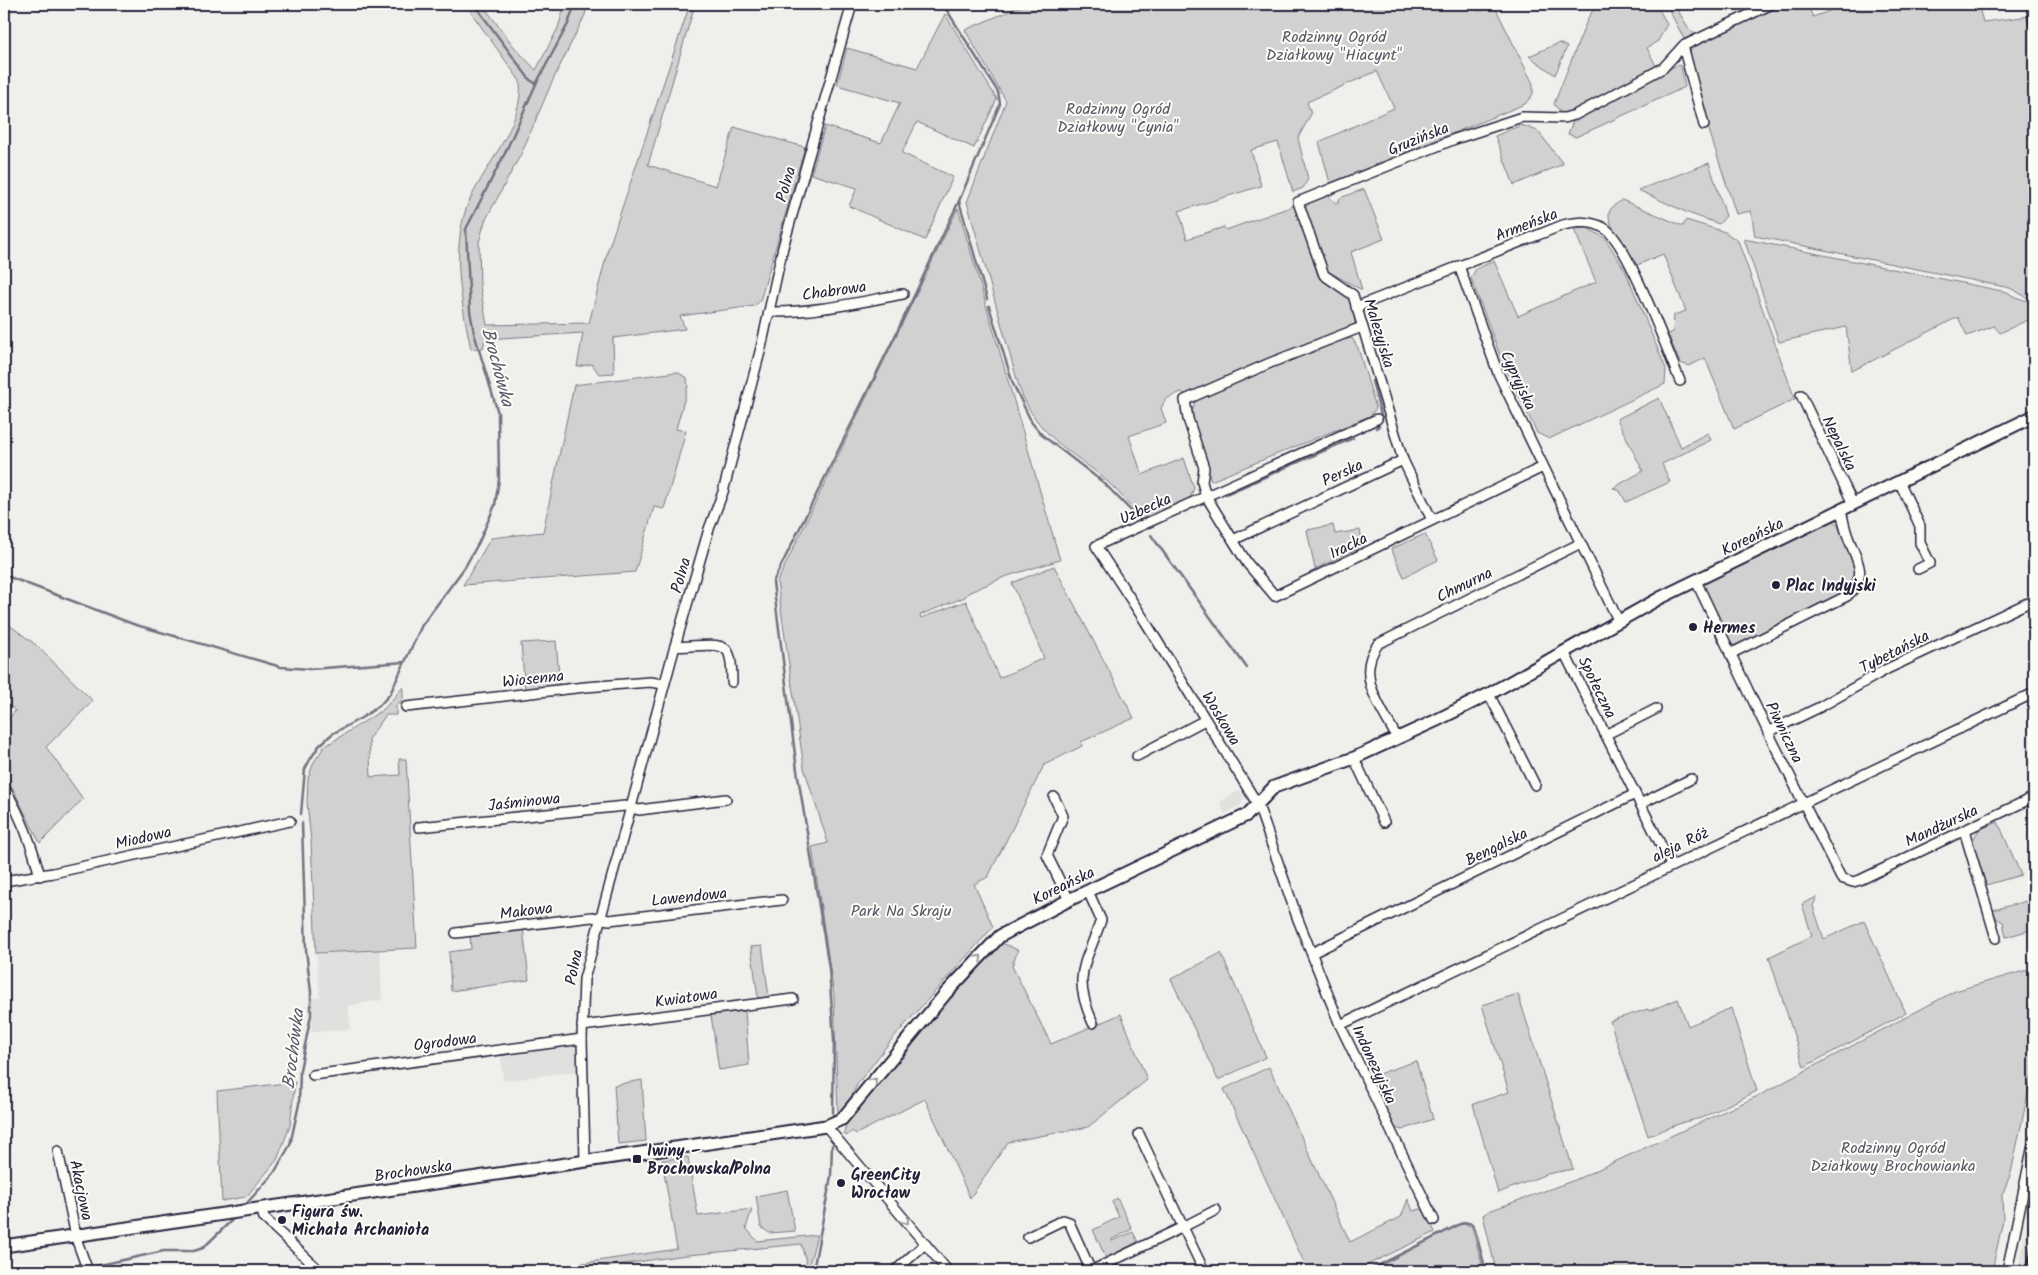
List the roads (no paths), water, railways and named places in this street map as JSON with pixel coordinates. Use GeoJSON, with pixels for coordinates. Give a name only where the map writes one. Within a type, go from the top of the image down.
{"type":"FeatureCollection","features":[{"type":"Feature","properties":{"kind":"street","name":"Polna"},"geometry":{"type":"LineString","coordinates":[[585,1161],[582,1039],[584,978],[664,684],[709,529],[723,492],[769,312],[783,247],[852,4]]}},
{"type":"Feature","properties":{"kind":"street"},"geometry":{"type":"LineString","coordinates":[[1704,125],[1683,46],[1772,4]]}},
{"type":"Feature","properties":{"kind":"street"},"geometry":{"type":"LineString","coordinates":[[2031,4],[2034,23]]}},
{"type":"Feature","properties":{"kind":"street","name":"Gruzińska"},"geometry":{"type":"LineString","coordinates":[[1298,202],[1455,139],[1522,117],[1552,119],[1575,115],[1663,68],[1683,46]]}},
{"type":"Feature","properties":{"kind":"street","name":"Malezyjska"},"geometry":{"type":"LineString","coordinates":[[1298,202],[1324,275],[1353,295],[1403,460]]}},
{"type":"Feature","properties":{"kind":"street","name":"Armeńska"},"geometry":{"type":"LineString","coordinates":[[1356,307],[1563,225],[1590,222],[1606,228],[1632,266],[1680,381]]}},
{"type":"Feature","properties":{"kind":"street","name":"Cypryjska"},"geometry":{"type":"LineString","coordinates":[[1459,266],[1492,359],[1580,544]]}},
{"type":"Feature","properties":{"kind":"street","name":"Chabrowa"},"geometry":{"type":"LineString","coordinates":[[769,312],[838,306],[903,294]]}},
{"type":"Feature","properties":{"kind":"street"},"geometry":{"type":"LineString","coordinates":[[1206,496],[1202,482],[1204,468],[1188,419],[1185,400],[1270,363],[1362,327]]}},
{"type":"Feature","properties":{"kind":"street","name":"Nepalska"},"geometry":{"type":"LineString","coordinates":[[1801,395],[1852,504]]}},
{"type":"Feature","properties":{"kind":"street","name":"Koreańska"},"geometry":{"type":"LineString","coordinates":[[842,1119],[946,993],[1000,936],[1069,900],[1247,815],[1269,791],[1281,783],[1354,758],[1489,694],[1660,598],[2034,416]]}},
{"type":"Feature","properties":{"kind":"street","name":"Uzbecka"},"geometry":{"type":"LineString","coordinates":[[1096,546],[1377,419]]}},
{"type":"Feature","properties":{"kind":"street"},"geometry":{"type":"LineString","coordinates":[[1403,460],[1432,520]]}},
{"type":"Feature","properties":{"kind":"street","name":"Perska"},"geometry":{"type":"LineString","coordinates":[[1232,540],[1403,460]]}},
{"type":"Feature","properties":{"kind":"street","name":"Iracka"},"geometry":{"type":"LineString","coordinates":[[1206,496],[1247,563],[1275,596],[1543,467]]}},
{"type":"Feature","properties":{"kind":"street"},"geometry":{"type":"LineString","coordinates":[[1899,481],[1920,526],[1920,543],[1930,563],[1918,569]]}},
{"type":"Feature","properties":{"kind":"street"},"geometry":{"type":"LineString","coordinates":[[1730,654],[1847,596],[1854,590],[1860,569],[1840,510]]}},
{"type":"Feature","properties":{"kind":"street"},"geometry":{"type":"LineString","coordinates":[[1580,544],[1619,622]]}},
{"type":"Feature","properties":{"kind":"street","name":"Chmurna"},"geometry":{"type":"LineString","coordinates":[[1397,738],[1368,681],[1369,660],[1378,644],[1580,544]]}},
{"type":"Feature","properties":{"kind":"street","name":"Woskowa"},"geometry":{"type":"LineString","coordinates":[[1096,546],[1145,621],[1258,805],[1298,917]]}},
{"type":"Feature","properties":{"kind":"street","name":"Piwniczna"},"geometry":{"type":"LineString","coordinates":[[1696,580],[1730,654],[1841,878],[1853,882],[1860,880]]}},
{"type":"Feature","properties":{"kind":"street","name":"Tybetańska"},"geometry":{"type":"LineString","coordinates":[[1768,732],[1820,707],[1887,669],[2034,600]]}},
{"type":"Feature","properties":{"kind":"street"},"geometry":{"type":"LineString","coordinates":[[675,646],[720,645],[726,648],[729,654],[732,682]]}},
{"type":"Feature","properties":{"kind":"street","name":"Społeczna"},"geometry":{"type":"LineString","coordinates":[[1564,652],[1670,865]]}},
{"type":"Feature","properties":{"kind":"street","name":"Wiosenna"},"geometry":{"type":"LineString","coordinates":[[406,707],[585,687],[650,682],[664,684]]}},
{"type":"Feature","properties":{"kind":"street","name":"aleja Róż"},"geometry":{"type":"LineString","coordinates":[[1340,1024],[1392,1001],[1670,865],[2034,693]]}},
{"type":"Feature","properties":{"kind":"street"},"geometry":{"type":"LineString","coordinates":[[1489,694],[1535,785]]}},
{"type":"Feature","properties":{"kind":"street","name":"Społeczna"},"geometry":{"type":"LineString","coordinates":[[1606,735],[1656,709]]}},
{"type":"Feature","properties":{"kind":"street"},"geometry":{"type":"LineString","coordinates":[[1137,756],[1205,720]]}},
{"type":"Feature","properties":{"kind":"street"},"geometry":{"type":"LineString","coordinates":[[1354,758],[1384,822]]}},
{"type":"Feature","properties":{"kind":"street"},"geometry":{"type":"LineString","coordinates":[[1640,804],[1691,779]]}},
{"type":"Feature","properties":{"kind":"street"},"geometry":{"type":"LineString","coordinates":[[4,787],[22,819],[32,845],[40,876]]}},
{"type":"Feature","properties":{"kind":"street","name":"Bengalska"},"geometry":{"type":"LineString","coordinates":[[1312,953],[1635,794]]}},
{"type":"Feature","properties":{"kind":"street"},"geometry":{"type":"LineString","coordinates":[[1054,797],[1063,816],[1047,855],[1069,900]]}},
{"type":"Feature","properties":{"kind":"street","name":"Mandżurska"},"geometry":{"type":"LineString","coordinates":[[1860,880],[2034,797]]}},
{"type":"Feature","properties":{"kind":"street","name":"Jaśminowa"},"geometry":{"type":"LineString","coordinates":[[419,827],[625,806],[639,810],[726,799]]}},
{"type":"Feature","properties":{"kind":"street","name":"Miodowa"},"geometry":{"type":"LineString","coordinates":[[4,881],[40,876],[290,821]]}},
{"type":"Feature","properties":{"kind":"street"},"geometry":{"type":"LineString","coordinates":[[1964,830],[1996,938]]}},
{"type":"Feature","properties":{"kind":"street"},"geometry":{"type":"LineString","coordinates":[[1088,891],[1101,920],[1083,968],[1081,979],[1084,1004],[1093,1022]]}},
{"type":"Feature","properties":{"kind":"street","name":"Lawendowa"},"geometry":{"type":"LineString","coordinates":[[600,919],[609,920],[782,900]]}},
{"type":"Feature","properties":{"kind":"street","name":"Makowa"},"geometry":{"type":"LineString","coordinates":[[456,934],[592,917],[600,919]]}},
{"type":"Feature","properties":{"kind":"street","name":"Indonezyjska"},"geometry":{"type":"LineString","coordinates":[[1298,917],[1340,1024],[1434,1220]]}},
{"type":"Feature","properties":{"kind":"street","name":"Kwiatowa"},"geometry":{"type":"LineString","coordinates":[[582,1026],[794,999]]}},
{"type":"Feature","properties":{"kind":"street","name":"Ogrodowa"},"geometry":{"type":"LineString","coordinates":[[312,1075],[362,1066],[582,1039]]}},
{"type":"Feature","properties":{"kind":"street","name":"Brochowska"},"geometry":{"type":"LineString","coordinates":[[4,1246],[826,1126],[842,1119]]}},
{"type":"Feature","properties":{"kind":"street"},"geometry":{"type":"LineString","coordinates":[[826,1126],[948,1271]]}},
{"type":"Feature","properties":{"kind":"street"},"geometry":{"type":"LineString","coordinates":[[1139,1134],[1204,1271]]}},
{"type":"Feature","properties":{"kind":"street"},"geometry":{"type":"LineString","coordinates":[[2007,1271],[2034,1140]]}},
{"type":"Feature","properties":{"kind":"street","name":"Akacjowa"},"geometry":{"type":"LineString","coordinates":[[58,1151],[76,1236],[88,1271]]}},
{"type":"Feature","properties":{"kind":"street"},"geometry":{"type":"LineString","coordinates":[[261,1208],[264,1218],[320,1271]]}},
{"type":"Feature","properties":{"kind":"street"},"geometry":{"type":"LineString","coordinates":[[1028,1237],[1063,1220],[1069,1222],[1091,1271],[1216,1210]]}},
{"type":"Feature","properties":{"kind":"street"},"geometry":{"type":"LineString","coordinates":[[895,1271],[922,1240]]}},
{"type":"Feature","properties":{"kind":"waterway"},"geometry":{"type":"LineString","coordinates":[[474,4],[530,80],[535,83]]}},
{"type":"Feature","properties":{"kind":"waterway","name":"Brochówka"},"geometry":{"type":"LineString","coordinates":[[301,814],[305,769],[311,758],[319,746],[332,734],[363,717],[380,705],[390,694],[422,625],[465,567],[479,542],[495,505],[499,479],[498,413],[474,333],[470,311],[466,229],[505,153],[536,84],[568,24],[575,4]]}},
{"type":"Feature","properties":{"kind":"waterway"},"geometry":{"type":"LineString","coordinates":[[833,1116],[834,1040],[829,968],[797,770],[773,582],[896,334],[959,201],[1000,104],[998,92],[943,4]]}},
{"type":"Feature","properties":{"kind":"waterway"},"geometry":{"type":"LineString","coordinates":[[959,201],[987,299]]}},
{"type":"Feature","properties":{"kind":"waterway"},"geometry":{"type":"LineString","coordinates":[[989,306],[1013,384],[1032,423],[1042,435],[1104,483],[1140,520]]}},
{"type":"Feature","properties":{"kind":"waterway"},"geometry":{"type":"LineString","coordinates":[[1372,381],[1382,419]]}},
{"type":"Feature","properties":{"kind":"waterway"},"geometry":{"type":"LineString","coordinates":[[1226,494],[1353,438]]}},
{"type":"Feature","properties":{"kind":"waterway"},"geometry":{"type":"LineString","coordinates":[[1151,535],[1247,668]]}},
{"type":"Feature","properties":{"kind":"waterway"},"geometry":{"type":"LineString","coordinates":[[4,575],[133,624],[281,667],[310,669],[405,662]]}},
{"type":"Feature","properties":{"kind":"waterway","name":"Brochówka"},"geometry":{"type":"LineString","coordinates":[[247,1203],[274,1173],[290,1145],[299,1104],[300,1070],[311,1015],[311,992],[306,950],[302,823]]}},
{"type":"Feature","properties":{"kind":"waterway"},"geometry":{"type":"LineString","coordinates":[[813,1271],[831,1176],[832,1145]]}},
{"type":"Feature","properties":{"kind":"waterway","name":"Brochówka"},"geometry":{"type":"LineString","coordinates":[[91,1267],[164,1251],[194,1251],[203,1248],[233,1219]]}},
{"type":"Feature","properties":{"kind":"waterway"},"geometry":{"type":"LineString","coordinates":[[1367,1271],[1464,1222],[1472,1224],[1475,1230],[1486,1271]]}},
{"type":"Feature","properties":{"kind":"railway"},"geometry":{"type":"LineString","coordinates":[[2028,1271],[2034,1239]]}},
{"type":"Feature","properties":{"kind":"place","name":"Plac Indyjski"},"geometry":{"type":"Point","coordinates":[1776,585]}},
{"type":"Feature","properties":{"kind":"place","name":"Hermes"},"geometry":{"type":"Point","coordinates":[1693,627]}},
{"type":"Feature","properties":{"kind":"place","name":"Iwiny – Brochowska/Polna"},"geometry":{"type":"Point","coordinates":[637,1159]}},
{"type":"Feature","properties":{"kind":"place","name":"GreenCity Wrocław"},"geometry":{"type":"Point","coordinates":[841,1183]}},
{"type":"Feature","properties":{"kind":"place","name":"Figura św. Michała Archanioła"},"geometry":{"type":"Point","coordinates":[282,1220]}},
{"type":"Feature","properties":{"kind":"park label","name":"Rodzinny Ogród Działkowy \"Hiacynt\""},"geometry":{"type":"Point","coordinates":[1334,45]}},
{"type":"Feature","properties":{"kind":"park label","name":"Rodzinny Ogród Działkowy \"Cynia\""},"geometry":{"type":"Point","coordinates":[1118,117]}},
{"type":"Feature","properties":{"kind":"park label","name":"Park Na Skraju"},"geometry":{"type":"Point","coordinates":[901,910]}},
{"type":"Feature","properties":{"kind":"park label","name":"Rodzinny Ogród Działkowy Brochowianka"},"geometry":{"type":"Point","coordinates":[1893,1156]}}]}
